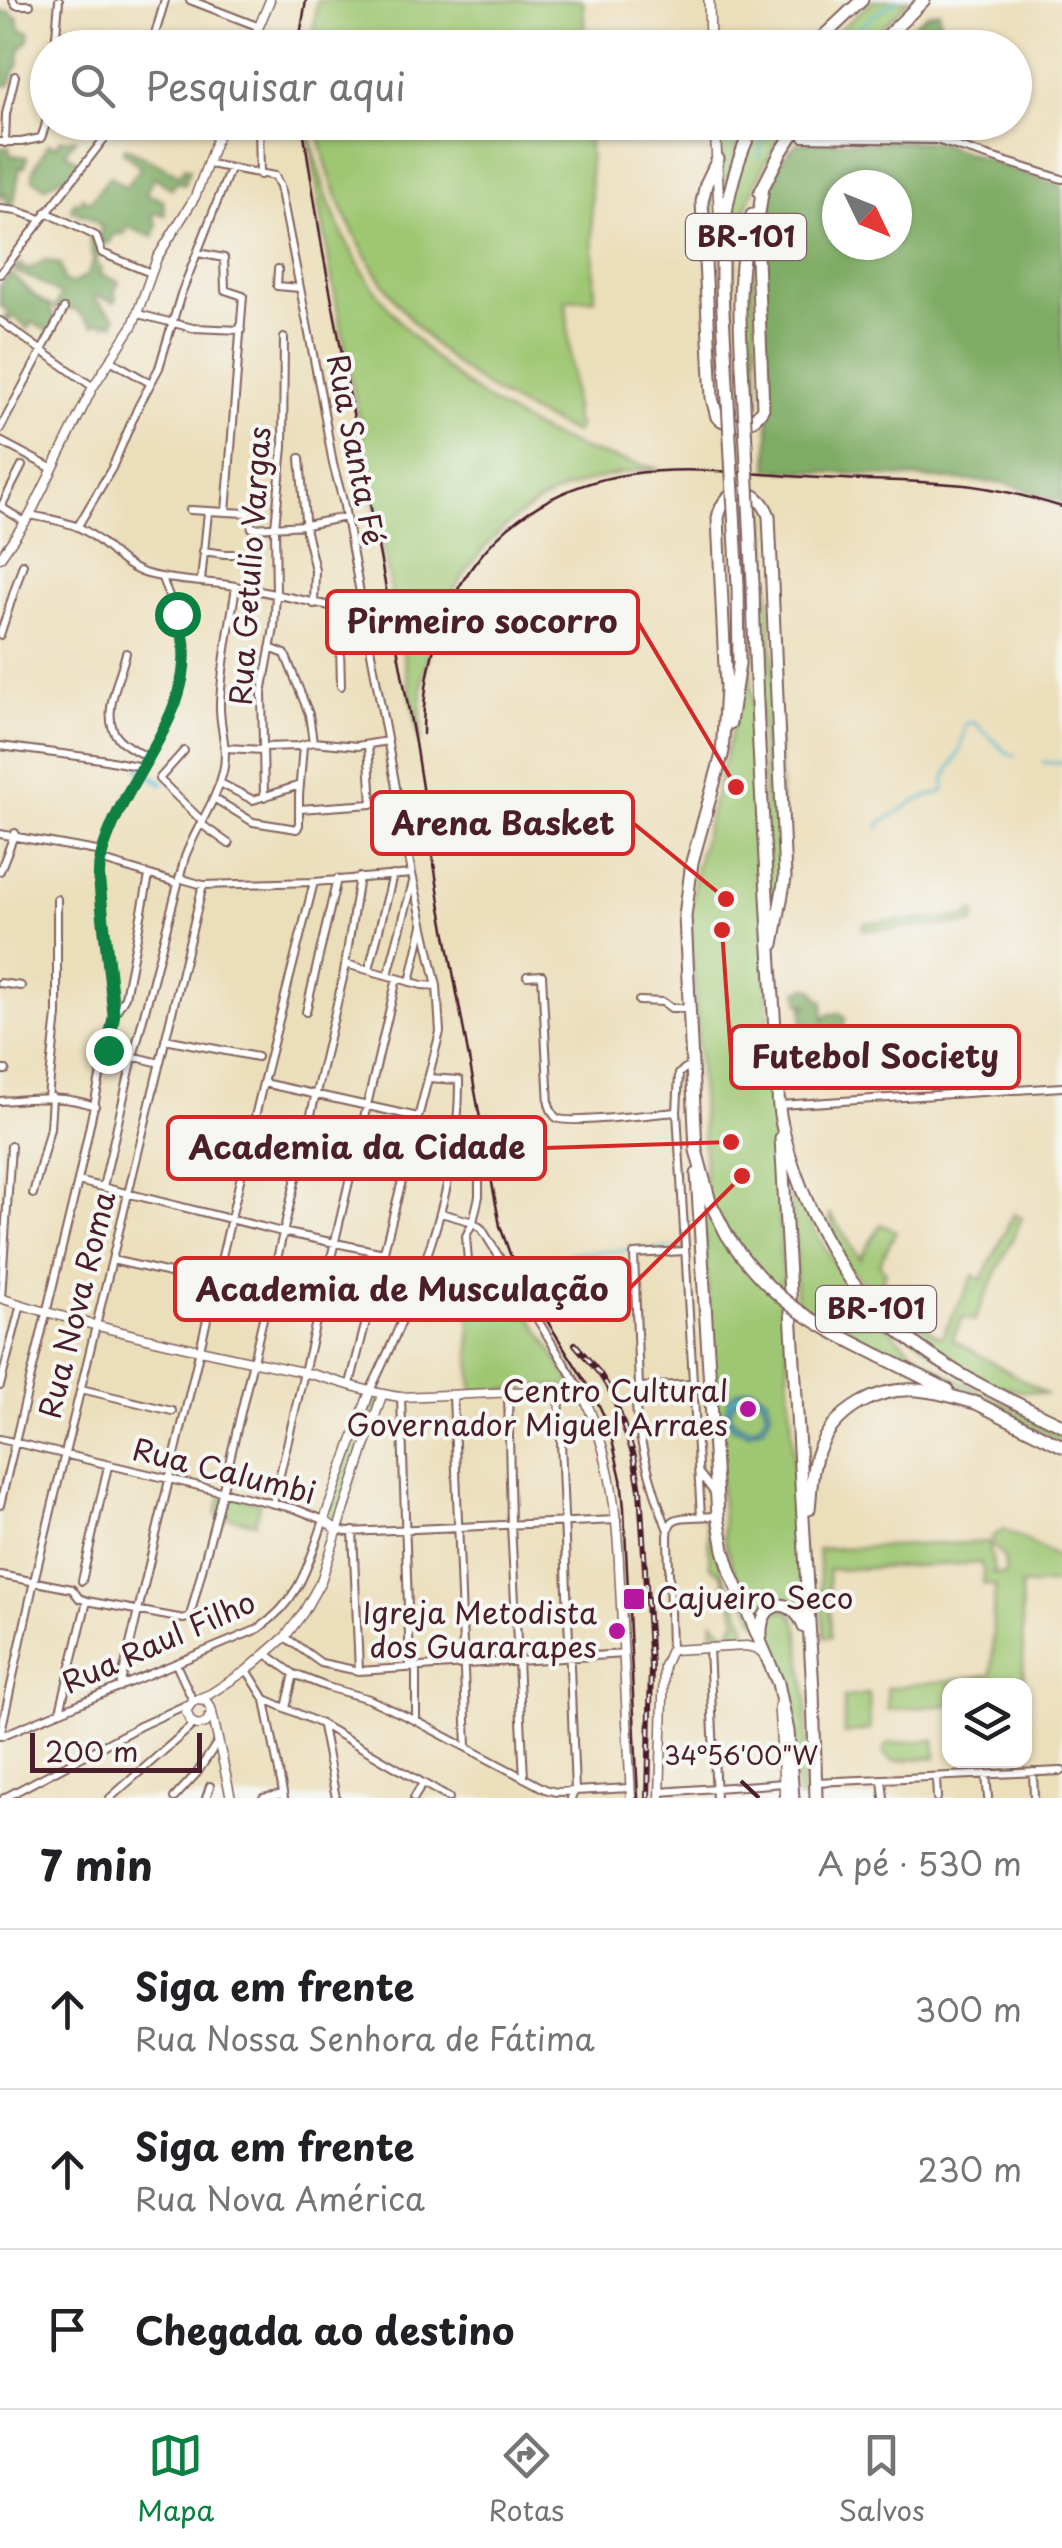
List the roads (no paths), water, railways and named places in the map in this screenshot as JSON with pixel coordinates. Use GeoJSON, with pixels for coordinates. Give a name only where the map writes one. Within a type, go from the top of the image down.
{"type":"FeatureCollection","features":[{"type":"Feature","properties":{"kind":"highway"},"geometry":{"type":"LineString","coordinates":[[830,30],[862,0]]}},
{"type":"Feature","properties":{"kind":"highway"},"geometry":{"type":"LineString","coordinates":[[893,30],[924,0]]}},
{"type":"Feature","properties":{"kind":"highway","name":"BR-101"},"geometry":{"type":"LineString","coordinates":[[749,140],[732,182],[720,251],[739,664],[732,716],[695,850],[685,902],[696,1150],[710,1202],[726,1235],[759,1279],[793,1309],[1062,1446]]}},
{"type":"Feature","properties":{"kind":"highway","name":"BR-101"},"geometry":{"type":"LineString","coordinates":[[788,140],[763,186],[747,231],[740,277],[756,674],[780,1110],[811,1210],[825,1240],[864,1297],[933,1358],[1062,1425]]}},
{"type":"Feature","properties":{"kind":"highway"},"geometry":{"type":"LineString","coordinates":[[718,159],[702,202],[712,398],[717,418],[728,424],[750,422],[762,408],[756,233],[763,186]]}},
{"type":"Feature","properties":{"kind":"highway"},"geometry":{"type":"LineString","coordinates":[[722,756],[726,688],[718,518],[723,502],[741,492],[760,499],[770,516],[785,878],[770,957]]}},
{"type":"Feature","properties":{"kind":"highway"},"geometry":{"type":"LineString","coordinates":[[756,674],[777,703]]}},
{"type":"Feature","properties":{"kind":"highway"},"geometry":{"type":"LineString","coordinates":[[780,1110],[816,1792]]}},
{"type":"Feature","properties":{"kind":"highway"},"geometry":{"type":"LineString","coordinates":[[696,1150],[718,1516],[724,1550],[778,1684],[788,1731],[793,1798]]}},
{"type":"Feature","properties":{"kind":"highway"},"geometry":{"type":"LineString","coordinates":[[805,1543],[819,1450],[830,1427],[859,1402],[874,1396],[921,1390],[979,1404]]}},
{"type":"Feature","properties":{"kind":"highway"},"geometry":{"type":"LineString","coordinates":[[765,1650],[761,1626],[764,1615],[770,1608],[784,1606],[800,1617],[809,1651]]}},
{"type":"Feature","properties":{"kind":"main road"},"geometry":{"type":"LineString","coordinates":[[709,0],[710,30]]}},
{"type":"Feature","properties":{"kind":"main road","name":"BR-101"},"geometry":{"type":"LineString","coordinates":[[716,140],[720,251]]}},
{"type":"Feature","properties":{"kind":"main road"},"geometry":{"type":"LineString","coordinates":[[778,1684],[785,1798]]}},
{"type":"Feature","properties":{"kind":"street"},"geometry":{"type":"LineString","coordinates":[[13,0],[16,6],[30,5]]}},
{"type":"Feature","properties":{"kind":"street"},"geometry":{"type":"LineString","coordinates":[[57,30],[60,0]]}},
{"type":"Feature","properties":{"kind":"street"},"geometry":{"type":"LineString","coordinates":[[156,30],[165,0]]}},
{"type":"Feature","properties":{"kind":"street"},"geometry":{"type":"LineString","coordinates":[[190,0],[257,26]]}},
{"type":"Feature","properties":{"kind":"street"},"geometry":{"type":"LineString","coordinates":[[222,12],[228,0]]}},
{"type":"Feature","properties":{"kind":"street"},"geometry":{"type":"LineString","coordinates":[[256,30],[270,0]]}},
{"type":"Feature","properties":{"kind":"street"},"geometry":{"type":"LineString","coordinates":[[15,76],[2,142],[30,140]]}},
{"type":"Feature","properties":{"kind":"street"},"geometry":{"type":"LineString","coordinates":[[0,274],[102,140]]}},
{"type":"Feature","properties":{"kind":"street"},"geometry":{"type":"LineString","coordinates":[[0,558],[27,518],[93,387],[138,314],[163,246],[195,198],[217,140]]}},
{"type":"Feature","properties":{"kind":"street"},"geometry":{"type":"LineString","coordinates":[[209,164],[260,175],[259,140]]}},
{"type":"Feature","properties":{"kind":"street"},"geometry":{"type":"LineString","coordinates":[[936,140],[1062,179]]}},
{"type":"Feature","properties":{"kind":"street"},"geometry":{"type":"LineString","coordinates":[[78,526],[112,468],[164,356],[172,324],[230,169]]}},
{"type":"Feature","properties":{"kind":"street","name":"Rua Santa Fé"},"geometry":{"type":"LineString","coordinates":[[260,175],[278,180],[346,517],[412,877],[438,986],[441,1023],[350,1384]]}},
{"type":"Feature","properties":{"kind":"street"},"geometry":{"type":"LineString","coordinates":[[0,209],[43,215],[96,236],[102,252],[151,273]]}},
{"type":"Feature","properties":{"kind":"street"},"geometry":{"type":"LineString","coordinates":[[198,253],[225,259],[225,290],[243,298],[226,512]]}},
{"type":"Feature","properties":{"kind":"street"},"geometry":{"type":"LineString","coordinates":[[278,268],[277,286],[300,288]]}},
{"type":"Feature","properties":{"kind":"street"},"geometry":{"type":"LineString","coordinates":[[0,429],[64,309]]}},
{"type":"Feature","properties":{"kind":"street"},"geometry":{"type":"LineString","coordinates":[[138,314],[172,324],[241,330]]}},
{"type":"Feature","properties":{"kind":"street"},"geometry":{"type":"LineString","coordinates":[[1,323],[93,387]]}},
{"type":"Feature","properties":{"kind":"street","name":"Rua Getulio Vargas"},"geometry":{"type":"LineString","coordinates":[[264,797],[263,682],[276,594],[275,527],[283,446],[284,338]]}},
{"type":"Feature","properties":{"kind":"street"},"geometry":{"type":"LineString","coordinates":[[110,360],[150,383]]}},
{"type":"Feature","properties":{"kind":"street"},"geometry":{"type":"LineString","coordinates":[[0,441],[54,470]]}},
{"type":"Feature","properties":{"kind":"street"},"geometry":{"type":"LineString","coordinates":[[300,458],[314,570],[314,604]]}},
{"type":"Feature","properties":{"kind":"street"},"geometry":{"type":"LineString","coordinates":[[22,466],[1,507],[27,518],[78,526],[124,563],[162,578],[236,586],[363,612]]}},
{"type":"Feature","properties":{"kind":"street"},"geometry":{"type":"LineString","coordinates":[[190,510],[250,514],[252,528],[306,526],[346,517]]}},
{"type":"Feature","properties":{"kind":"street"},"geometry":{"type":"LineString","coordinates":[[201,581],[208,512]]}},
{"type":"Feature","properties":{"kind":"street"},"geometry":{"type":"LineString","coordinates":[[203,550],[248,554]]}},
{"type":"Feature","properties":{"kind":"street"},"geometry":{"type":"LineString","coordinates":[[0,634],[23,564]]}},
{"type":"Feature","properties":{"kind":"street"},"geometry":{"type":"LineString","coordinates":[[0,1505],[114,1016],[99,880],[101,856],[139,769],[176,704],[185,662],[183,633],[162,578]]}},
{"type":"Feature","properties":{"kind":"street"},"geometry":{"type":"LineString","coordinates":[[103,1187],[178,881],[192,837],[215,799],[220,782],[226,748],[220,702],[236,586]]}},
{"type":"Feature","properties":{"kind":"street"},"geometry":{"type":"LineString","coordinates":[[341,686],[340,644],[369,641]]}},
{"type":"Feature","properties":{"kind":"street"},"geometry":{"type":"LineString","coordinates":[[270,648],[285,654],[309,714],[314,742]]}},
{"type":"Feature","properties":{"kind":"street"},"geometry":{"type":"LineString","coordinates":[[126,653],[110,722],[121,741],[147,757]]}},
{"type":"Feature","properties":{"kind":"street"},"geometry":{"type":"LineString","coordinates":[[226,748],[263,749],[314,742],[368,745],[388,741]]}},
{"type":"Feature","properties":{"kind":"street"},"geometry":{"type":"LineString","coordinates":[[215,799],[254,822],[298,828],[303,745]]}},
{"type":"Feature","properties":{"kind":"street"},"geometry":{"type":"LineString","coordinates":[[299,809],[372,804],[368,745]]}},
{"type":"Feature","properties":{"kind":"street"},"geometry":{"type":"LineString","coordinates":[[0,746],[101,759],[139,769]]}},
{"type":"Feature","properties":{"kind":"street"},"geometry":{"type":"LineString","coordinates":[[184,751],[159,779],[229,844]]}},
{"type":"Feature","properties":{"kind":"street"},"geometry":{"type":"LineString","coordinates":[[220,782],[253,800],[300,785]]}},
{"type":"Feature","properties":{"kind":"street"},"geometry":{"type":"LineString","coordinates":[[0,834],[101,856],[148,876],[203,885],[412,877],[388,975]]}},
{"type":"Feature","properties":{"kind":"street"},"geometry":{"type":"LineString","coordinates":[[0,872],[14,835]]}},
{"type":"Feature","properties":{"kind":"street"},"geometry":{"type":"LineString","coordinates":[[114,1016],[125,997],[148,876]]}},
{"type":"Feature","properties":{"kind":"street"},"geometry":{"type":"LineString","coordinates":[[369,970],[393,876]]}},
{"type":"Feature","properties":{"kind":"street"},"geometry":{"type":"LineString","coordinates":[[0,1575],[72,1589],[87,1601],[189,1618],[346,964],[360,877]]}},
{"type":"Feature","properties":{"kind":"street"},"geometry":{"type":"LineString","coordinates":[[306,1012],[337,879]]}},
{"type":"Feature","properties":{"kind":"street"},"geometry":{"type":"LineString","coordinates":[[120,1687],[314,882]]}},
{"type":"Feature","properties":{"kind":"street","name":"Rua Nova Roma"},"geometry":{"type":"LineString","coordinates":[[0,1736],[203,885]]}},
{"type":"Feature","properties":{"kind":"street"},"geometry":{"type":"LineString","coordinates":[[33,1194],[50,1128],[57,1015],[57,899]]}},
{"type":"Feature","properties":{"kind":"street"},"geometry":{"type":"LineString","coordinates":[[410,982],[423,924]]}},
{"type":"Feature","properties":{"kind":"street"},"geometry":{"type":"LineString","coordinates":[[346,964],[438,986]]}},
{"type":"Feature","properties":{"kind":"street"},"geometry":{"type":"LineString","coordinates":[[528,976],[542,975],[549,1104],[557,1118],[582,1120],[678,1112]]}},
{"type":"Feature","properties":{"kind":"street"},"geometry":{"type":"LineString","coordinates":[[273,1504],[398,978]]}},
{"type":"Feature","properties":{"kind":"street"},"geometry":{"type":"LineString","coordinates":[[0,982],[21,986]]}},
{"type":"Feature","properties":{"kind":"street"},"geometry":{"type":"LineString","coordinates":[[639,1001],[688,1008]]}},
{"type":"Feature","properties":{"kind":"street"},"geometry":{"type":"LineString","coordinates":[[166,1039],[257,1057]]}},
{"type":"Feature","properties":{"kind":"street"},"geometry":{"type":"LineString","coordinates":[[108,1050],[160,1063]]}},
{"type":"Feature","properties":{"kind":"street"},"geometry":{"type":"LineString","coordinates":[[691,1068],[679,1074],[678,1112],[701,1516]]}},
{"type":"Feature","properties":{"kind":"street"},"geometry":{"type":"LineString","coordinates":[[370,1390],[418,1278],[441,1213],[452,1165],[460,1083],[458,1079],[428,1078]]}},
{"type":"Feature","properties":{"kind":"street"},"geometry":{"type":"LineString","coordinates":[[263,1084],[418,1117]]}},
{"type":"Feature","properties":{"kind":"street"},"geometry":{"type":"LineString","coordinates":[[780,1110],[1062,1087]]}},
{"type":"Feature","properties":{"kind":"street"},"geometry":{"type":"LineString","coordinates":[[0,1101],[70,1098],[95,1106]]}},
{"type":"Feature","properties":{"kind":"street"},"geometry":{"type":"LineString","coordinates":[[11,1146],[0,1298],[401,1398],[580,1389]]}},
{"type":"Feature","properties":{"kind":"street"},"geometry":{"type":"LineString","coordinates":[[480,1177],[466,1244],[470,1300],[520,1292]]}},
{"type":"Feature","properties":{"kind":"street"},"geometry":{"type":"LineString","coordinates":[[78,1180],[384,1254]]}},
{"type":"Feature","properties":{"kind":"street"},"geometry":{"type":"LineString","coordinates":[[266,1654],[294,1674],[358,1694],[467,1746],[548,1791],[631,1793],[617,1520],[604,1453],[580,1389],[482,1230],[473,1222],[441,1213]]}},
{"type":"Feature","properties":{"kind":"street"},"geometry":{"type":"LineString","coordinates":[[684,1250],[634,1254],[640,1436],[668,1528],[671,1650],[664,1666],[660,1795],[716,1794],[784,1783]]}},
{"type":"Feature","properties":{"kind":"street"},"geometry":{"type":"LineString","coordinates":[[112,1260],[201,1280]]}},
{"type":"Feature","properties":{"kind":"street"},"geometry":{"type":"LineString","coordinates":[[0,1386],[20,1304]]}},
{"type":"Feature","properties":{"kind":"street"},"geometry":{"type":"LineString","coordinates":[[639,1387],[693,1384]]}},
{"type":"Feature","properties":{"kind":"street"},"geometry":{"type":"LineString","coordinates":[[80,1389],[172,1411]]}},
{"type":"Feature","properties":{"kind":"street","name":"Rua Raul Filho"},"geometry":{"type":"LineString","coordinates":[[0,1736],[243,1637],[282,1611],[302,1582],[370,1390]]}},
{"type":"Feature","properties":{"kind":"street"},"geometry":{"type":"LineString","coordinates":[[559,1391],[573,1794]]}},
{"type":"Feature","properties":{"kind":"street"},"geometry":{"type":"LineString","coordinates":[[508,1393],[524,1779]]}},
{"type":"Feature","properties":{"kind":"street"},"geometry":{"type":"LineString","coordinates":[[4,1798],[20,1795],[140,1726],[216,1690],[247,1670],[285,1637],[304,1613],[321,1581],[382,1395]]}},
{"type":"Feature","properties":{"kind":"street"},"geometry":{"type":"LineString","coordinates":[[452,1395],[467,1746]]}},
{"type":"Feature","properties":{"kind":"street"},"geometry":{"type":"LineString","coordinates":[[401,1398],[416,1721]]}},
{"type":"Feature","properties":{"kind":"street","name":"Rua Calumbi"},"geometry":{"type":"LineString","coordinates":[[0,1440],[304,1511],[336,1530],[617,1520]]}},
{"type":"Feature","properties":{"kind":"street"},"geometry":{"type":"LineString","coordinates":[[82,1581],[108,1466]]}},
{"type":"Feature","properties":{"kind":"street"},"geometry":{"type":"LineString","coordinates":[[698,1472],[718,1497]]}},
{"type":"Feature","properties":{"kind":"street"},"geometry":{"type":"LineString","coordinates":[[668,1528],[677,1518],[718,1516]]}},
{"type":"Feature","properties":{"kind":"street"},"geometry":{"type":"LineString","coordinates":[[353,1532],[359,1671]]}},
{"type":"Feature","properties":{"kind":"street"},"geometry":{"type":"LineString","coordinates":[[60,1711],[87,1601]]}},
{"type":"Feature","properties":{"kind":"street"},"geometry":{"type":"LineString","coordinates":[[285,1637],[321,1663],[359,1671],[624,1654]]}},
{"type":"Feature","properties":{"kind":"street"},"geometry":{"type":"LineString","coordinates":[[709,1648],[716,1794]]}},
{"type":"Feature","properties":{"kind":"street"},"geometry":{"type":"LineString","coordinates":[[671,1650],[765,1650]]}},
{"type":"Feature","properties":{"kind":"street"},"geometry":{"type":"LineString","coordinates":[[176,1664],[193,1701]]}},
{"type":"Feature","properties":{"kind":"street"},"geometry":{"type":"LineString","coordinates":[[247,1670],[265,1698],[283,1796],[263,1798]]}},
{"type":"Feature","properties":{"kind":"street"},"geometry":{"type":"LineString","coordinates":[[286,1708],[294,1674]]}},
{"type":"Feature","properties":{"kind":"street"},"geometry":{"type":"LineString","coordinates":[[216,1690],[212,1698],[216,1739],[231,1798]]}},
{"type":"Feature","properties":{"kind":"street"},"geometry":{"type":"LineString","coordinates":[[265,1698],[322,1724],[448,1798]]}},
{"type":"Feature","properties":{"kind":"street"},"geometry":{"type":"LineString","coordinates":[[193,1701],[206,1701],[212,1710]]}},
{"type":"Feature","properties":{"kind":"street"},"geometry":{"type":"LineString","coordinates":[[193,1701],[186,1715],[216,1739]]}},
{"type":"Feature","properties":{"kind":"street"},"geometry":{"type":"LineString","coordinates":[[110,1798],[196,1725],[206,1723],[212,1710]]}},
{"type":"Feature","properties":{"kind":"street"},"geometry":{"type":"LineString","coordinates":[[322,1724],[336,1798]]}},
{"type":"Feature","properties":{"kind":"street"},"geometry":{"type":"LineString","coordinates":[[174,1798],[197,1774],[216,1739]]}},
{"type":"Feature","properties":{"kind":"street"},"geometry":{"type":"LineString","coordinates":[[816,1792],[882,1780],[1062,1771]]}},
{"type":"Feature","properties":{"kind":"street"},"geometry":{"type":"LineString","coordinates":[[1033,1772],[1034,1798]]}},
{"type":"Feature","properties":{"kind":"street"},"geometry":{"type":"LineString","coordinates":[[986,1774],[988,1798]]}},
{"type":"Feature","properties":{"kind":"street"},"geometry":{"type":"LineString","coordinates":[[936,1778],[937,1798]]}},
{"type":"Feature","properties":{"kind":"street"},"geometry":{"type":"LineString","coordinates":[[882,1780],[884,1798]]}},
{"type":"Feature","properties":{"kind":"street"},"geometry":{"type":"LineString","coordinates":[[414,1798],[423,1783]]}},
{"type":"Feature","properties":{"kind":"street"},"geometry":{"type":"LineString","coordinates":[[206,1798],[210,1786]]}},
{"type":"Feature","properties":{"kind":"water"},"geometry":{"type":"Polygon","coordinates":[[[752,1387],[766,1396],[771,1412],[764,1427],[748,1433],[732,1427],[726,1413],[732,1395],[752,1387]],[[751,1392],[739,1397],[732,1407],[732,1418],[743,1426],[757,1426],[765,1416],[759,1397],[751,1392]]]}},
{"type":"Feature","properties":{"kind":"waterway"},"geometry":{"type":"LineString","coordinates":[[858,30],[898,0]]}},
{"type":"Feature","properties":{"kind":"waterway"},"geometry":{"type":"LineString","coordinates":[[759,157],[763,140]]}},
{"type":"Feature","properties":{"kind":"waterway"},"geometry":{"type":"LineString","coordinates":[[879,829],[879,824],[916,801],[944,791],[945,777],[959,753],[966,724],[974,722],[1006,752],[1016,756]]}},
{"type":"Feature","properties":{"kind":"waterway"},"geometry":{"type":"LineString","coordinates":[[1043,762],[1062,763]]}},
{"type":"Feature","properties":{"kind":"waterway"},"geometry":{"type":"LineString","coordinates":[[139,768],[162,783]]}},
{"type":"Feature","properties":{"kind":"waterway"},"geometry":{"type":"LineString","coordinates":[[570,1253],[679,1248]]}},
{"type":"Feature","properties":{"kind":"tram line"},"geometry":{"type":"LineString","coordinates":[[301,30],[306,0]]}},
{"type":"Feature","properties":{"kind":"tram line"},"geometry":{"type":"LineString","coordinates":[[305,140],[500,1226],[529,1292],[595,1397],[612,1440],[621,1479],[638,1798]]}},
{"type":"Feature","properties":{"kind":"tram line"},"geometry":{"type":"LineString","coordinates":[[423,734],[426,686],[436,641],[453,599],[476,562],[505,531],[540,505],[582,486],[653,471],[725,472],[973,486],[1062,507]]}},
{"type":"Feature","properties":{"kind":"railway"},"geometry":{"type":"LineString","coordinates":[[575,1344],[613,1395],[634,1456],[640,1490],[651,1666],[648,1798]]}},
{"type":"Feature","properties":{"kind":"place","name":"Pirmeiro socorro"},"geometry":{"type":"Point","coordinates":[736,787]}},
{"type":"Feature","properties":{"kind":"place","name":"Arena Basket"},"geometry":{"type":"Point","coordinates":[726,899]}},
{"type":"Feature","properties":{"kind":"place","name":"Futebol Society"},"geometry":{"type":"Point","coordinates":[722,930]}},
{"type":"Feature","properties":{"kind":"place","name":"Academia da Cidade"},"geometry":{"type":"Point","coordinates":[731,1142]}},
{"type":"Feature","properties":{"kind":"place","name":"Academia de Musculação"},"geometry":{"type":"Point","coordinates":[742,1176]}},
{"type":"Feature","properties":{"kind":"place","name":"Centro Cultural Governador Miguel Arraes"},"geometry":{"type":"Point","coordinates":[748,1409]}},
{"type":"Feature","properties":{"kind":"place","name":"Cajueiro Seco"},"geometry":{"type":"Point","coordinates":[634,1599]}},
{"type":"Feature","properties":{"kind":"place","name":"Igreja Metodista dos Guararapes"},"geometry":{"type":"Point","coordinates":[617,1631]}}]}
